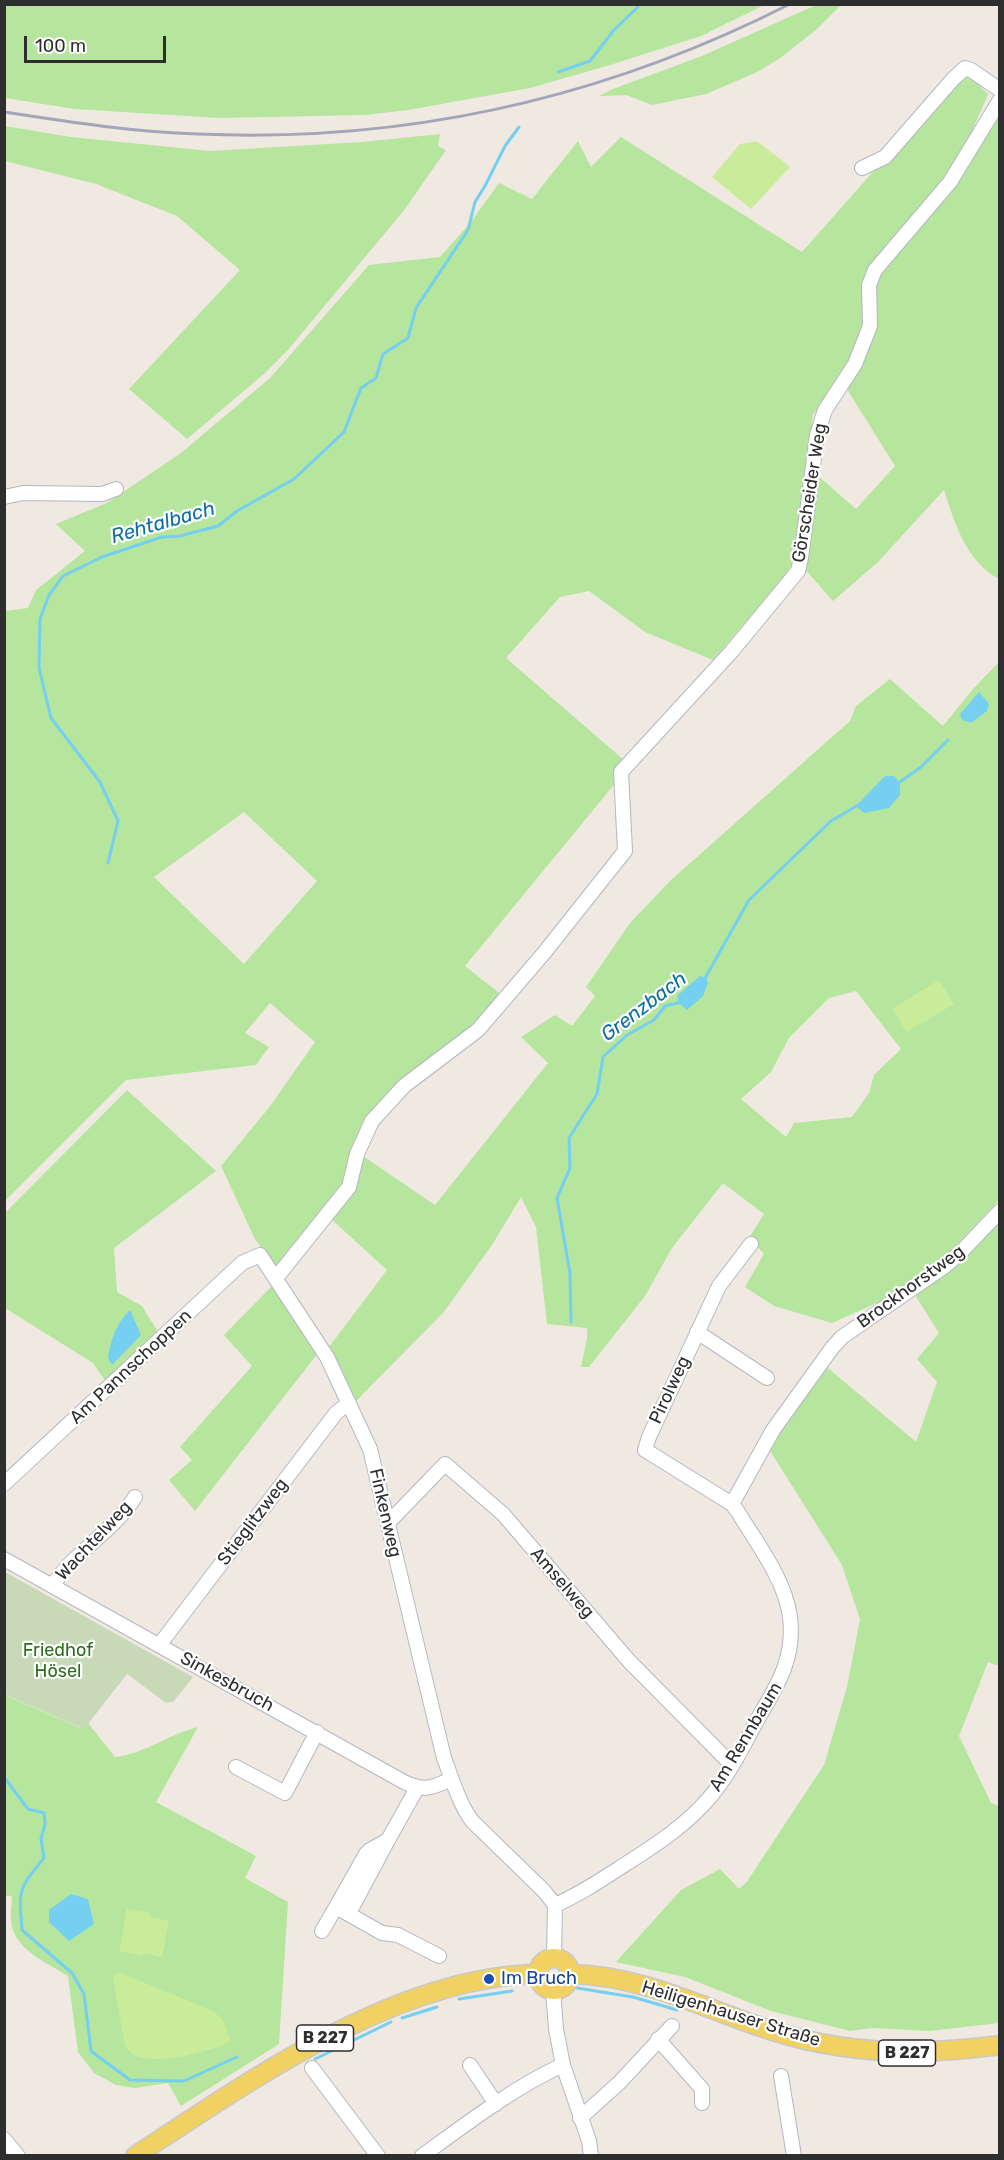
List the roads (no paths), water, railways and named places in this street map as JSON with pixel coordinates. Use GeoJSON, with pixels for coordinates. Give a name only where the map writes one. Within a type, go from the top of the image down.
{"type":"FeatureCollection","features":[{"type":"Feature","properties":{"kind":"main road"},"geometry":{"type":"LineString","coordinates":[[554,1958],[566,1964],[570,1974],[565,1985],[553,1990],[542,1986],[538,1974],[542,1963],[554,1958]]}},
{"type":"Feature","properties":{"kind":"main road","name":"B 227"},"geometry":{"type":"LineString","coordinates":[[135,2156],[301,2052],[362,2020],[443,1989],[489,1979],[538,1974]]}},
{"type":"Feature","properties":{"kind":"main road","name":"Heiligenhauser Straße"},"geometry":{"type":"LineString","coordinates":[[570,1974],[594,1976],[663,1991],[773,2031],[815,2043],[904,2053],[956,2051],[999,2045]]}},
{"type":"Feature","properties":{"kind":"street"},"geometry":{"type":"LineString","coordinates":[[862,168],[885,157],[965,68],[999,90]]}},
{"type":"Feature","properties":{"kind":"street","name":"Görscheider Weg"},"geometry":{"type":"LineString","coordinates":[[276,1278],[349,1187],[357,1154],[372,1121],[404,1086],[478,1030],[544,953],[625,851],[621,772],[732,651],[798,570],[817,435],[825,410],[855,364],[870,326],[869,285],[875,270],[950,182],[999,100]]}},
{"type":"Feature","properties":{"kind":"street"},"geometry":{"type":"LineString","coordinates":[[4,497],[23,493],[102,494],[116,489]]}},
{"type":"Feature","properties":{"kind":"street","name":"Brockhorstweg"},"geometry":{"type":"LineString","coordinates":[[732,1504],[773,1430],[821,1362],[842,1337],[897,1300],[961,1252],[999,1211]]}},
{"type":"Feature","properties":{"kind":"street","name":"Pirolweg"},"geometry":{"type":"LineString","coordinates":[[645,1450],[720,1286],[751,1244]]}},
{"type":"Feature","properties":{"kind":"street","name":"Finkenweg"},"geometry":{"type":"LineString","coordinates":[[260,1255],[327,1357],[370,1449],[444,1758],[458,1794],[472,1821],[544,1891],[555,1905]]}},
{"type":"Feature","properties":{"kind":"street","name":"Am Pannschoppen"},"geometry":{"type":"LineString","coordinates":[[4,1484],[242,1263],[260,1255]]}},
{"type":"Feature","properties":{"kind":"street","name":"Pirolweg"},"geometry":{"type":"LineString","coordinates":[[697,1332],[767,1378]]}},
{"type":"Feature","properties":{"kind":"street","name":"Stieglitzweg"},"geometry":{"type":"LineString","coordinates":[[160,1644],[336,1413],[349,1403]]}},
{"type":"Feature","properties":{"kind":"street","name":"Am Rennbaum"},"geometry":{"type":"LineString","coordinates":[[555,1905],[574,1897],[660,1842],[690,1819],[712,1795],[732,1765],[783,1675],[790,1647],[790,1616],[781,1584],[732,1504],[645,1450]]}},
{"type":"Feature","properties":{"kind":"street","name":"Amselweg"},"geometry":{"type":"LineString","coordinates":[[388,1524],[445,1464],[503,1514],[629,1661],[732,1765]]}},
{"type":"Feature","properties":{"kind":"street","name":"Wachtelweg"},"geometry":{"type":"LineString","coordinates":[[53,1585],[64,1568],[128,1510],[135,1497]]}},
{"type":"Feature","properties":{"kind":"street","name":"Sinkesbruch"},"geometry":{"type":"LineString","coordinates":[[4,1559],[417,1788]]}},
{"type":"Feature","properties":{"kind":"street"},"geometry":{"type":"LineString","coordinates":[[236,1767],[285,1793],[317,1732]]}},
{"type":"Feature","properties":{"kind":"street"},"geometry":{"type":"LineString","coordinates":[[349,1913],[417,1788],[428,1788],[452,1779]]}},
{"type":"Feature","properties":{"kind":"street"},"geometry":{"type":"LineString","coordinates":[[322,1931],[366,1854],[388,1840]]}},
{"type":"Feature","properties":{"kind":"street"},"geometry":{"type":"LineString","coordinates":[[554,1958],[555,1905]]}},
{"type":"Feature","properties":{"kind":"street"},"geometry":{"type":"LineString","coordinates":[[336,1907],[382,1933],[398,1935],[440,1956]]}},
{"type":"Feature","properties":{"kind":"street"},"geometry":{"type":"LineString","coordinates":[[553,1990],[562,2065],[592,2155]]}},
{"type":"Feature","properties":{"kind":"street"},"geometry":{"type":"LineString","coordinates":[[580,2118],[619,2083],[672,2026]]}},
{"type":"Feature","properties":{"kind":"street"},"geometry":{"type":"LineString","coordinates":[[658,2039],[702,2089],[702,2103]]}},
{"type":"Feature","properties":{"kind":"street"},"geometry":{"type":"LineString","coordinates":[[470,2065],[496,2104]]}},
{"type":"Feature","properties":{"kind":"street"},"geometry":{"type":"LineString","coordinates":[[422,2156],[496,2104],[562,2065]]}},
{"type":"Feature","properties":{"kind":"street"},"geometry":{"type":"LineString","coordinates":[[312,2068],[378,2156]]}},
{"type":"Feature","properties":{"kind":"street"},"geometry":{"type":"LineString","coordinates":[[781,2076],[794,2156]]}},
{"type":"Feature","properties":{"kind":"street"},"geometry":{"type":"LineString","coordinates":[[4,2139],[18,2156]]}},
{"type":"Feature","properties":{"kind":"water"},"geometry":{"type":"Polygon","coordinates":[[[979,692],[989,704],[987,711],[971,723],[962,720],[960,714],[979,692]]]}},
{"type":"Feature","properties":{"kind":"water"},"geometry":{"type":"Polygon","coordinates":[[[885,776],[894,776],[900,783],[900,795],[889,808],[864,813],[856,806],[885,776]]]}},
{"type":"Feature","properties":{"kind":"water"},"geometry":{"type":"Polygon","coordinates":[[[700,976],[706,978],[708,983],[703,996],[687,1010],[679,1003],[677,996],[700,976]]]}},
{"type":"Feature","properties":{"kind":"water"},"geometry":{"type":"Polygon","coordinates":[[[130,1310],[141,1335],[112,1365],[108,1358],[113,1338],[121,1321],[130,1310]]]}},
{"type":"Feature","properties":{"kind":"water"},"geometry":{"type":"Polygon","coordinates":[[[71,1894],[88,1899],[94,1924],[69,1941],[49,1922],[49,1910],[71,1894]]]}},
{"type":"Feature","properties":{"kind":"waterway","name":"Rehtalbach"},"geometry":{"type":"LineString","coordinates":[[558,72],[590,61],[614,30],[641,4]]}},
{"type":"Feature","properties":{"kind":"waterway","name":"Rehtalbach"},"geometry":{"type":"LineString","coordinates":[[108,863],[118,821],[100,782],[51,718],[39,668],[40,619],[49,595],[63,576],[102,557],[162,537],[180,536],[218,526],[237,511],[294,479],[344,432],[361,388],[376,378],[383,354],[408,338],[416,308],[468,230],[475,202],[505,146],[519,127]]}},
{"type":"Feature","properties":{"kind":"waterway","name":"Grenzbach"},"geometry":{"type":"LineString","coordinates":[[897,784],[921,767],[948,740]]}},
{"type":"Feature","properties":{"kind":"waterway","name":"Grenzbach"},"geometry":{"type":"LineString","coordinates":[[704,980],[749,900],[831,821],[860,804]]}},
{"type":"Feature","properties":{"kind":"waterway","name":"Grenzbach"},"geometry":{"type":"LineString","coordinates":[[571,1322],[570,1273],[557,1198],[570,1168],[569,1138],[597,1094],[603,1057],[627,1035],[654,1020],[665,1006],[681,1002]]}},
{"type":"Feature","properties":{"kind":"waterway"},"geometry":{"type":"LineString","coordinates":[[4,1777],[28,1809],[44,1813],[45,1824],[41,1839],[44,1858],[24,1884],[20,1906],[22,1930],[72,1973],[84,1994],[91,2051],[130,2080],[184,2081],[237,2057]]}},
{"type":"Feature","properties":{"kind":"waterway"},"geometry":{"type":"LineString","coordinates":[[577,1988],[633,1997],[677,2010]]}},
{"type":"Feature","properties":{"kind":"waterway"},"geometry":{"type":"LineString","coordinates":[[459,1999],[512,1991]]}},
{"type":"Feature","properties":{"kind":"waterway"},"geometry":{"type":"LineString","coordinates":[[402,2018],[437,2007]]}},
{"type":"Feature","properties":{"kind":"waterway"},"geometry":{"type":"LineString","coordinates":[[315,2059],[391,2022]]}},
{"type":"Feature","properties":{"kind":"railway"},"geometry":{"type":"LineString","coordinates":[[4,112],[125,129],[198,134],[276,135],[352,131],[428,122],[503,108],[576,89],[649,65],[720,37],[790,4]]}},
{"type":"Feature","properties":{"kind":"place","name":"Im Bruch"},"geometry":{"type":"Point","coordinates":[489,1979]}},
{"type":"Feature","properties":{"kind":"park label","name":"Friedhof Hösel"},"geometry":{"type":"Point","coordinates":[58,1661]}}]}
